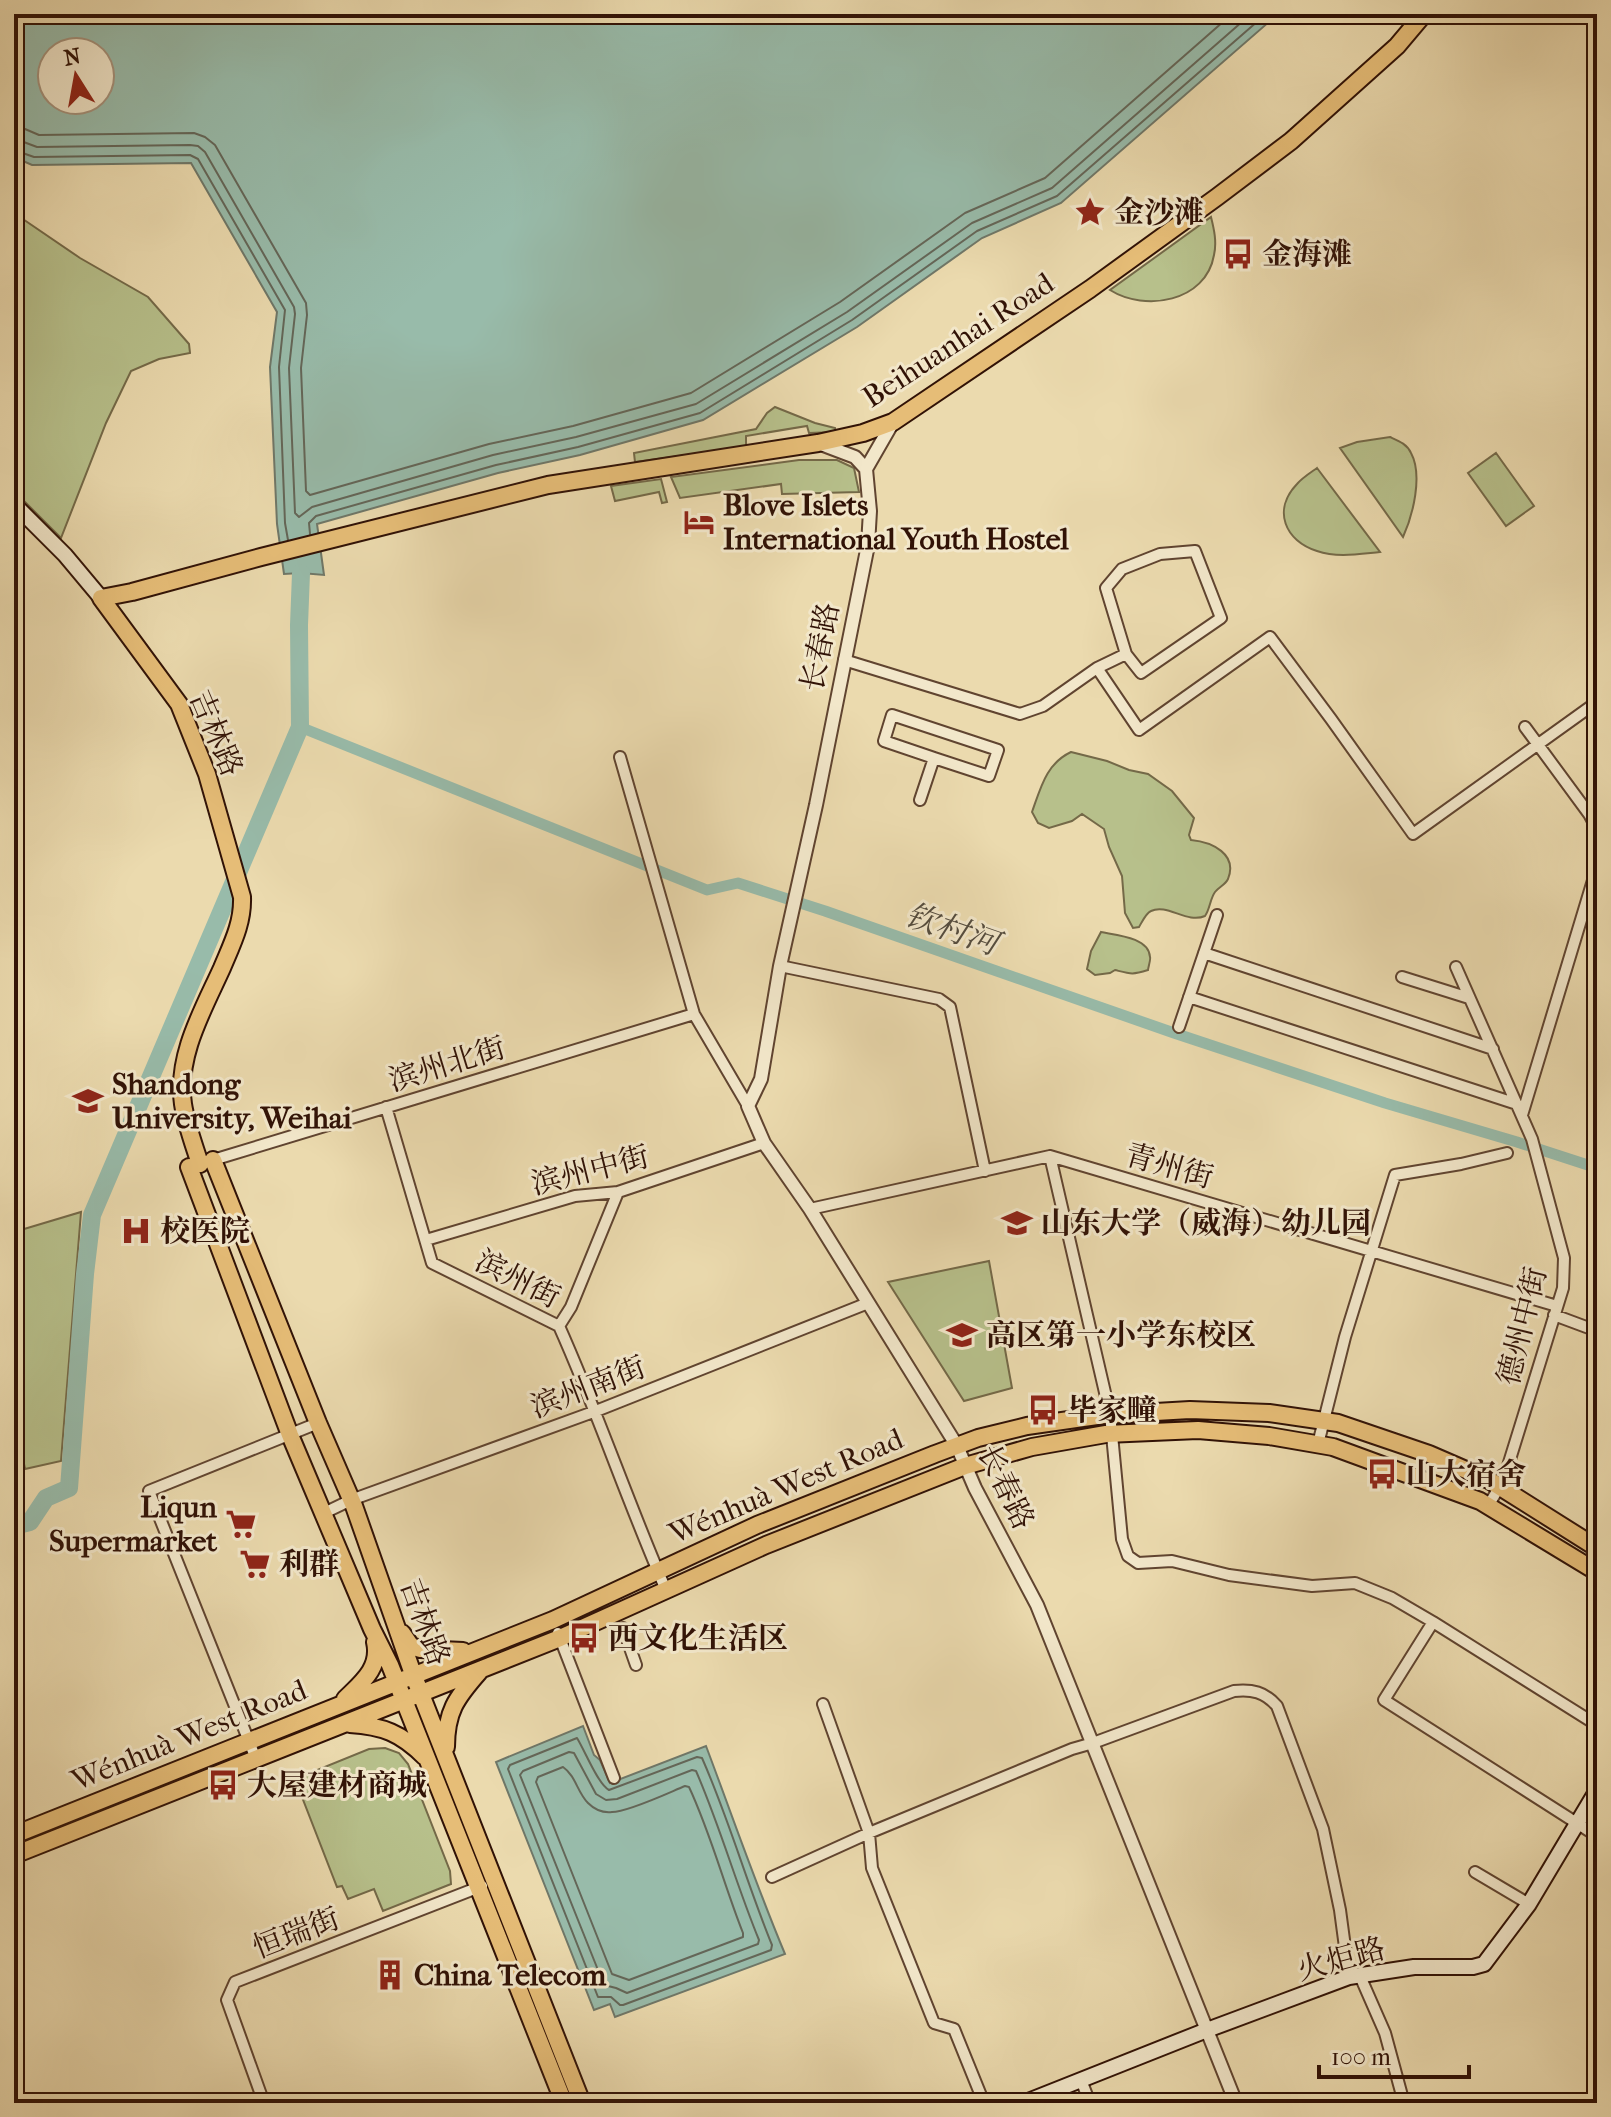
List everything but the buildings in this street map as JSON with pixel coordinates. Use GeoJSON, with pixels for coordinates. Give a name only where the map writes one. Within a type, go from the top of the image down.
{"type":"FeatureCollection","features":[{"type":"Feature","properties":{"kind":"main road","name":"Beihuanhai Road"},"geometry":{"type":"LineString","coordinates":[[101,598],[548,485],[818,443],[863,433],[893,422],[1090,289],[1291,141],[1397,46],[1424,14]]}},
{"type":"Feature","properties":{"kind":"main road"},"geometry":{"type":"LineString","coordinates":[[14,504],[65,555],[101,598]]}},
{"type":"Feature","properties":{"kind":"main road"},"geometry":{"type":"LineString","coordinates":[[118,620],[120,602],[132,592]]}},
{"type":"Feature","properties":{"kind":"main road","name":"吉林路"},"geometry":{"type":"LineString","coordinates":[[101,598],[179,704],[207,774],[242,897],[243,914],[235,938],[193,1033],[182,1072],[183,1104],[201,1164],[290,1435],[427,1760],[486,1884],[582,2103]]}},
{"type":"Feature","properties":{"kind":"main road","name":"吉林路"},"geometry":{"type":"LineString","coordinates":[[201,1164],[351,1500],[413,1674],[446,1756],[486,1884],[564,2103]]}},
{"type":"Feature","properties":{"kind":"main road","name":"Wénhuà West Road"},"geometry":{"type":"LineString","coordinates":[[14,1835],[553,1620],[757,1525],[978,1438],[1027,1426],[1110,1414],[1190,1410],[1269,1413],[1338,1423],[1429,1454],[1500,1486],[1597,1548]]}},
{"type":"Feature","properties":{"kind":"main road","name":"Wénhuà West Road"},"geometry":{"type":"LineString","coordinates":[[14,1855],[560,1638],[766,1545],[965,1466],[1032,1447],[1112,1434],[1198,1430],[1269,1436],[1333,1447],[1416,1476],[1488,1506],[1597,1572]]}},
{"type":"Feature","properties":{"kind":"main road"},"geometry":{"type":"LineString","coordinates":[[395,1623],[411,1646],[473,1652]]}},
{"type":"Feature","properties":{"kind":"main road"},"geometry":{"type":"LineString","coordinates":[[338,1705],[373,1668],[377,1651],[372,1629]]}},
{"type":"Feature","properties":{"kind":"main road"},"geometry":{"type":"LineString","coordinates":[[446,1756],[446,1726],[451,1710],[466,1686],[482,1669]]}},
{"type":"Feature","properties":{"kind":"main road"},"geometry":{"type":"LineString","coordinates":[[344,1724],[375,1726],[393,1733],[427,1760]]}},
{"type":"Feature","properties":{"kind":"main road","name":"火炬路"},"geometry":{"type":"LineString","coordinates":[[1023,2103],[1207,2030],[1354,1977],[1414,1967],[1473,1967],[1484,1964],[1529,1904],[1597,1790]]}},
{"type":"Feature","properties":{"kind":"street"},"geometry":{"type":"LineString","coordinates":[[818,443],[855,457],[866,469],[893,422]]}},
{"type":"Feature","properties":{"kind":"street","name":"长春路"},"geometry":{"type":"LineString","coordinates":[[780,966],[799,888],[868,545],[870,511],[866,469]]}},
{"type":"Feature","properties":{"kind":"street"},"geometry":{"type":"LineString","coordinates":[[1195,551],[1221,618],[1141,673],[1126,654],[1106,588],[1122,569],[1160,554],[1195,551]]}},
{"type":"Feature","properties":{"kind":"street"},"geometry":{"type":"LineString","coordinates":[[1097,668],[1139,730],[1270,637],[1413,834],[1597,702]]}},
{"type":"Feature","properties":{"kind":"street"},"geometry":{"type":"LineString","coordinates":[[844,660],[1020,714],[1043,706],[1097,668],[1126,654]]}},
{"type":"Feature","properties":{"kind":"street"},"geometry":{"type":"LineString","coordinates":[[892,715],[998,750],[989,776],[934,758],[884,741],[892,715]]}},
{"type":"Feature","properties":{"kind":"street"},"geometry":{"type":"LineString","coordinates":[[1525,727],[1597,829]]}},
{"type":"Feature","properties":{"kind":"street"},"geometry":{"type":"LineString","coordinates":[[620,757],[694,1014],[748,1106]]}},
{"type":"Feature","properties":{"kind":"street"},"geometry":{"type":"LineString","coordinates":[[920,800],[934,758]]}},
{"type":"Feature","properties":{"kind":"street"},"geometry":{"type":"LineString","coordinates":[[1189,997],[1520,1109],[1597,867]]}},
{"type":"Feature","properties":{"kind":"street"},"geometry":{"type":"LineString","coordinates":[[1179,1027],[1217,915]]}},
{"type":"Feature","properties":{"kind":"street"},"geometry":{"type":"LineString","coordinates":[[1204,953],[1493,1049]]}},
{"type":"Feature","properties":{"kind":"street"},"geometry":{"type":"LineString","coordinates":[[748,1106],[761,1079],[780,966],[939,999],[950,1007],[985,1171]]}},
{"type":"Feature","properties":{"kind":"street","name":"德州中街"},"geometry":{"type":"LineString","coordinates":[[1456,967],[1532,1139],[1564,1258],[1563,1288],[1556,1311],[1500,1486],[1488,1506]]}},
{"type":"Feature","properties":{"kind":"street"},"geometry":{"type":"LineString","coordinates":[[1402,977],[1469,998]]}},
{"type":"Feature","properties":{"kind":"street","name":"滨州北街"},"geometry":{"type":"LineString","coordinates":[[201,1164],[694,1014]]}},
{"type":"Feature","properties":{"kind":"street","name":"长春路"},"geometry":{"type":"LineString","coordinates":[[748,1106],[764,1143],[810,1209],[957,1446],[1037,1605],[1236,2103]]}},
{"type":"Feature","properties":{"kind":"street","name":"滨州街"},"geometry":{"type":"LineString","coordinates":[[386,1107],[432,1263],[559,1326],[596,1411],[649,1555],[666,1590]]}},
{"type":"Feature","properties":{"kind":"street","name":"滨州中街"},"geometry":{"type":"LineString","coordinates":[[426,1240],[575,1196],[618,1192],[764,1143]]}},
{"type":"Feature","properties":{"kind":"street"},"geometry":{"type":"LineString","coordinates":[[1318,1444],[1345,1337],[1395,1175],[1507,1153]]}},
{"type":"Feature","properties":{"kind":"street"},"geometry":{"type":"LineString","coordinates":[[1050,1156],[1110,1414],[1122,1539],[1128,1556],[1138,1563],[1172,1561],[1229,1575],[1312,1586],[1355,1583],[1392,1598],[1433,1622],[1597,1725]]}},
{"type":"Feature","properties":{"kind":"street","name":"青州街"},"geometry":{"type":"LineString","coordinates":[[810,1209],[1050,1156],[1372,1251],[1556,1311],[1597,1331]]}},
{"type":"Feature","properties":{"kind":"street"},"geometry":{"type":"LineString","coordinates":[[559,1326],[571,1307],[618,1192]]}},
{"type":"Feature","properties":{"kind":"street","name":"滨州南街"},"geometry":{"type":"LineString","coordinates":[[324,1513],[351,1500],[596,1411],[868,1303]]}},
{"type":"Feature","properties":{"kind":"street"},"geometry":{"type":"LineString","coordinates":[[256,1759],[149,1491],[318,1423]]}},
{"type":"Feature","properties":{"kind":"street"},"geometry":{"type":"LineString","coordinates":[[553,1620],[614,1778]]}},
{"type":"Feature","properties":{"kind":"street"},"geometry":{"type":"LineString","coordinates":[[1433,1622],[1384,1700],[1597,1836]]}},
{"type":"Feature","properties":{"kind":"street"},"geometry":{"type":"LineString","coordinates":[[623,1628],[636,1665]]}},
{"type":"Feature","properties":{"kind":"street"},"geometry":{"type":"LineString","coordinates":[[772,1877],[869,1833],[1072,1749],[1234,1691],[1251,1689],[1269,1697],[1277,1706],[1323,1829],[1354,1977],[1385,2033],[1404,2103]]}},
{"type":"Feature","properties":{"kind":"street"},"geometry":{"type":"LineString","coordinates":[[823,1704],[869,1833],[872,1868],[934,2023],[954,2029],[984,2103]]}},
{"type":"Feature","properties":{"kind":"street"},"geometry":{"type":"LineString","coordinates":[[1475,1872],[1529,1904]]}},
{"type":"Feature","properties":{"kind":"street","name":"恒瑞街"},"geometry":{"type":"LineString","coordinates":[[264,2103],[227,2000],[235,1982],[486,1884]]}},
{"type":"Feature","properties":{"kind":"street"},"geometry":{"type":"LineString","coordinates":[[1081,2080],[1090,2103]]}},
{"type":"Feature","properties":{"kind":"green space"},"geometry":{"type":"Polygon","coordinates":[[[14,213],[80,258],[148,297],[189,344],[190,353],[159,359],[131,371],[106,423],[61,538],[14,491],[14,213]]]}},
{"type":"Feature","properties":{"kind":"green space"},"geometry":{"type":"Polygon","coordinates":[[[1211,217],[1215,240],[1209,271],[1187,293],[1156,301],[1124,297],[1110,290],[1211,217]]]}},
{"type":"Feature","properties":{"kind":"green space"},"geometry":{"type":"Polygon","coordinates":[[[775,407],[835,428],[835,432],[809,433],[807,426],[746,436],[746,447],[635,462],[634,453],[756,429],[775,407]]]}},
{"type":"Feature","properties":{"kind":"green space"},"geometry":{"type":"Polygon","coordinates":[[[1390,437],[1409,450],[1415,462],[1413,507],[1403,537],[1340,448],[1390,437]]]}},
{"type":"Feature","properties":{"kind":"green space"},"geometry":{"type":"Polygon","coordinates":[[[1496,453],[1534,506],[1506,526],[1468,473],[1496,453]]]}},
{"type":"Feature","properties":{"kind":"green space"},"geometry":{"type":"Polygon","coordinates":[[[799,460],[837,460],[854,468],[859,492],[782,494],[781,484],[680,498],[671,477],[799,460]]]}},
{"type":"Feature","properties":{"kind":"green space"},"geometry":{"type":"Polygon","coordinates":[[[1317,468],[1380,552],[1348,555],[1325,553],[1306,546],[1290,532],[1284,514],[1289,494],[1317,468]]]}},
{"type":"Feature","properties":{"kind":"green space"},"geometry":{"type":"Polygon","coordinates":[[[661,479],[667,502],[662,503],[659,492],[615,501],[611,486],[661,479]]]}},
{"type":"Feature","properties":{"kind":"green space"},"geometry":{"type":"Polygon","coordinates":[[[1071,752],[1148,774],[1172,791],[1194,818],[1189,835],[1191,840],[1207,843],[1226,856],[1230,870],[1228,879],[1215,892],[1205,916],[1191,917],[1157,909],[1147,914],[1139,927],[1133,928],[1125,913],[1122,876],[1104,829],[1082,814],[1072,821],[1049,828],[1038,823],[1032,812],[1042,785],[1056,763],[1071,752]]]}},
{"type":"Feature","properties":{"kind":"green space"},"geometry":{"type":"Polygon","coordinates":[[[1101,932],[1130,938],[1144,945],[1150,958],[1148,970],[1132,973],[1115,970],[1095,975],[1087,969],[1091,951],[1101,932]]]}},
{"type":"Feature","properties":{"kind":"green space"},"geometry":{"type":"Polygon","coordinates":[[[81,1212],[61,1461],[25,1469],[14,1413],[14,1232],[81,1212]]]}},
{"type":"Feature","properties":{"kind":"green space"},"geometry":{"type":"Polygon","coordinates":[[[989,1261],[1012,1388],[964,1401],[888,1282],[989,1261]]]}},
{"type":"Feature","properties":{"kind":"green space"},"geometry":{"type":"Polygon","coordinates":[[[385,1748],[399,1753],[408,1764],[450,1871],[451,1884],[383,1911],[374,1889],[348,1899],[342,1886],[337,1887],[295,1779],[369,1749],[385,1748]]]}},
{"type":"Feature","properties":{"kind":"water"},"geometry":{"type":"Polygon","coordinates":[[[14,14],[1278,14],[1061,203],[982,238],[857,327],[703,420],[317,524],[324,575],[284,574],[277,524],[270,367],[277,312],[191,163],[32,165],[14,157],[14,14]]]}},
{"type":"Feature","properties":{"kind":"water"},"geometry":{"type":"Polygon","coordinates":[[[583,1726],[594,1755],[600,1760],[610,1783],[706,1746],[785,1954],[615,2017],[610,2004],[594,2010],[496,1762],[583,1726]]]}},
{"type":"Feature","properties":{"kind":"waterway"},"geometry":{"type":"LineString","coordinates":[[14,1526],[30,1522],[46,1498],[69,1488],[92,1215],[300,727],[301,573]]}},
{"type":"Feature","properties":{"kind":"waterway","name":"钦村河"},"geometry":{"type":"LineString","coordinates":[[300,727],[707,890],[738,883],[1174,1033],[1385,1103],[1597,1168]]}},
{"type":"Feature","properties":{"kind":"place","name":"金沙滩"},"geometry":{"type":"Point","coordinates":[1090,212]}},
{"type":"Feature","properties":{"kind":"place","name":"金海滩"},"geometry":{"type":"Point","coordinates":[1238,254]}},
{"type":"Feature","properties":{"kind":"place","name":"Blove Islets International Youth Hostel"},"geometry":{"type":"Point","coordinates":[699,522]}},
{"type":"Feature","properties":{"kind":"place","name":"Shandong University, Weihai"},"geometry":{"type":"Point","coordinates":[88,1101]}},
{"type":"Feature","properties":{"kind":"place","name":"山东大学（威海）幼儿园"},"geometry":{"type":"Point","coordinates":[1017,1223]}},
{"type":"Feature","properties":{"kind":"place","name":"校医院"},"geometry":{"type":"Point","coordinates":[136,1231]}},
{"type":"Feature","properties":{"kind":"place","name":"高区第一小学东校区"},"geometry":{"type":"Point","coordinates":[962,1335]}},
{"type":"Feature","properties":{"kind":"place","name":"毕家疃"},"geometry":{"type":"Point","coordinates":[1043,1410]}},
{"type":"Feature","properties":{"kind":"place","name":"山大宿舍"},"geometry":{"type":"Point","coordinates":[1382,1474]}},
{"type":"Feature","properties":{"kind":"place","name":"Liqun Supermarket"},"geometry":{"type":"Point","coordinates":[241,1524]}},
{"type":"Feature","properties":{"kind":"place","name":"利群"},"geometry":{"type":"Point","coordinates":[255,1564]}},
{"type":"Feature","properties":{"kind":"place","name":"西文化生活区"},"geometry":{"type":"Point","coordinates":[584,1638]}},
{"type":"Feature","properties":{"kind":"place","name":"大屋建材商城"},"geometry":{"type":"Point","coordinates":[223,1785]}},
{"type":"Feature","properties":{"kind":"place","name":"China Telecom"},"geometry":{"type":"Point","coordinates":[390,1975]}}]}
